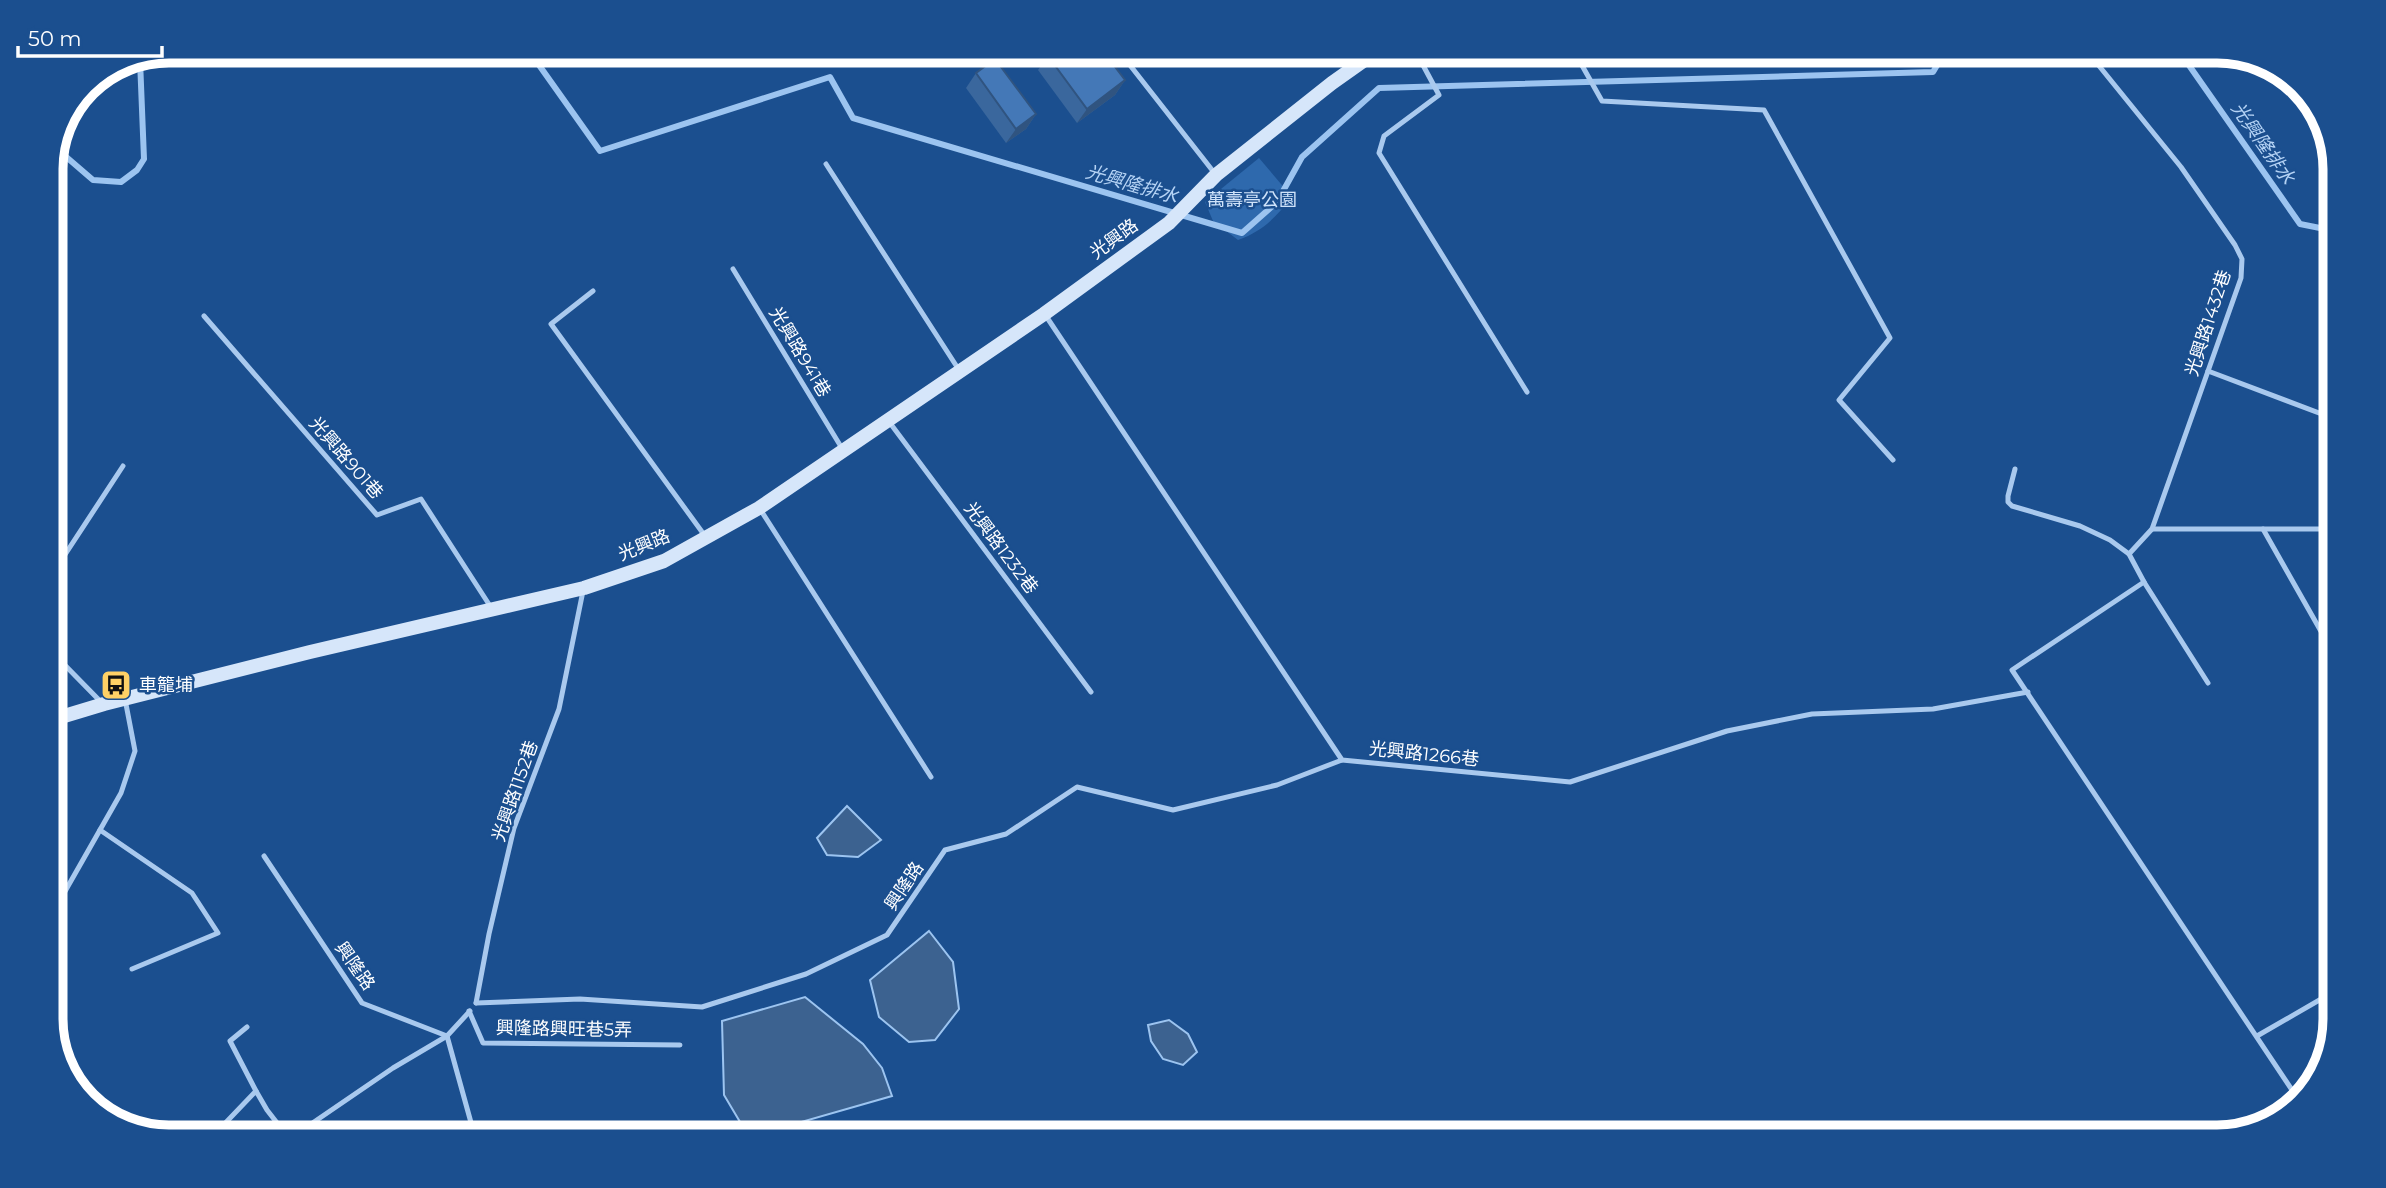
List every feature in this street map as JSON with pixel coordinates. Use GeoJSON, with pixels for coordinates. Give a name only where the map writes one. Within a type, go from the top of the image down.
{"type":"FeatureCollection","features":[{"type":"Feature","properties":{"kind":"main road"},"geometry":{"type":"LineString","coordinates":[[1216,175],[1360,63]]}},
{"type":"Feature","properties":{"kind":"main road","name":"光興路"},"geometry":{"type":"LineString","coordinates":[[63,716],[310,652],[584,588],[664,561],[759,508],[1044,314],[1169,223],[1216,175]]}},
{"type":"Feature","properties":{"kind":"lane"},"geometry":{"type":"LineString","coordinates":[[1128,63],[1216,175]]}},
{"type":"Feature","properties":{"kind":"lane"},"geometry":{"type":"LineString","coordinates":[[1422,63],[1439,95],[1384,136],[1379,153],[1527,392]]}},
{"type":"Feature","properties":{"kind":"lane"},"geometry":{"type":"LineString","coordinates":[[1580,63],[1602,101],[1765,110],[1891,338],[1839,400],[1893,460]]}},
{"type":"Feature","properties":{"kind":"lane","name":"光興路1432巷"},"geometry":{"type":"LineString","coordinates":[[2097,63],[2181,167],[2242,259],[2241,278],[2152,529],[2129,554]]}},
{"type":"Feature","properties":{"kind":"lane"},"geometry":{"type":"LineString","coordinates":[[826,164],[958,370]]}},
{"type":"Feature","properties":{"kind":"lane","name":"光興路941巷"},"geometry":{"type":"LineString","coordinates":[[733,269],[843,450]]}},
{"type":"Feature","properties":{"kind":"lane"},"geometry":{"type":"LineString","coordinates":[[593,291],[551,324],[707,538]]}},
{"type":"Feature","properties":{"kind":"lane"},"geometry":{"type":"LineString","coordinates":[[1044,314],[1342,760]]}},
{"type":"Feature","properties":{"kind":"lane","name":"光興路901巷"},"geometry":{"type":"LineString","coordinates":[[204,316],[377,515],[421,499],[492,609]]}},
{"type":"Feature","properties":{"kind":"lane"},"geometry":{"type":"LineString","coordinates":[[2208,371],[2323,414]]}},
{"type":"Feature","properties":{"kind":"lane","name":"光興路1232巷"},"geometry":{"type":"LineString","coordinates":[[888,421],[1091,692]]}},
{"type":"Feature","properties":{"kind":"lane"},"geometry":{"type":"LineString","coordinates":[[63,558],[123,466]]}},
{"type":"Feature","properties":{"kind":"lane"},"geometry":{"type":"LineString","coordinates":[[2015,469],[2008,496],[2008,502],[2012,506],[2080,526],[2110,540],[2129,554],[2208,683]]}},
{"type":"Feature","properties":{"kind":"lane"},"geometry":{"type":"LineString","coordinates":[[759,508],[931,778]]}},
{"type":"Feature","properties":{"kind":"lane"},"geometry":{"type":"LineString","coordinates":[[2152,529],[2323,529]]}},
{"type":"Feature","properties":{"kind":"lane"},"geometry":{"type":"LineString","coordinates":[[2263,529],[2323,635]]}},
{"type":"Feature","properties":{"kind":"lane"},"geometry":{"type":"LineString","coordinates":[[2144,582],[2012,670],[2294,1092]]}},
{"type":"Feature","properties":{"kind":"lane","name":"光興路1152巷"},"geometry":{"type":"LineString","coordinates":[[476,1003],[514,828],[559,709],[584,588]]}},
{"type":"Feature","properties":{"kind":"lane"},"geometry":{"type":"LineString","coordinates":[[63,663],[104,704]]}},
{"type":"Feature","properties":{"kind":"lane","name":"光興路1266巷"},"geometry":{"type":"LineString","coordinates":[[1342,760],[1570,782],[1727,731],[1800,716],[1933,709],[2028,692]]}},
{"type":"Feature","properties":{"kind":"lane"},"geometry":{"type":"LineString","coordinates":[[63,895],[121,793],[135,751],[125,699]]}},
{"type":"Feature","properties":{"kind":"lane","name":"興隆路"},"geometry":{"type":"LineString","coordinates":[[476,1003],[580,999],[702,1007],[806,974],[887,935],[945,850],[1006,834],[1077,787],[1173,810],[1277,785],[1342,760]]}},
{"type":"Feature","properties":{"kind":"lane"},"geometry":{"type":"LineString","coordinates":[[100,830],[192,894],[218,933],[132,969]]}},
{"type":"Feature","properties":{"kind":"lane","name":"興隆路"},"geometry":{"type":"LineString","coordinates":[[264,856],[362,1003],[447,1036]]}},
{"type":"Feature","properties":{"kind":"lane"},"geometry":{"type":"LineString","coordinates":[[2257,1036],[2323,998]]}},
{"type":"Feature","properties":{"kind":"lane"},"geometry":{"type":"LineString","coordinates":[[308,1125],[393,1068],[447,1036],[476,1003]]}},
{"type":"Feature","properties":{"kind":"lane","name":"興隆路興旺巷5弄"},"geometry":{"type":"LineString","coordinates":[[469,1011],[483,1042],[680,1045]]}},
{"type":"Feature","properties":{"kind":"lane"},"geometry":{"type":"LineString","coordinates":[[247,1027],[230,1041],[267,1110],[280,1125]]}},
{"type":"Feature","properties":{"kind":"lane"},"geometry":{"type":"LineString","coordinates":[[447,1036],[472,1125]]}},
{"type":"Feature","properties":{"kind":"lane"},"geometry":{"type":"LineString","coordinates":[[223,1125],[256,1091]]}},
{"type":"Feature","properties":{"kind":"green space","name":"萬壽亭公園"},"geometry":{"type":"Polygon","coordinates":[[[1259,158],[1292,197],[1268,223],[1238,240],[1213,221],[1205,202],[1259,158]]]}},
{"type":"Feature","properties":{"kind":"shaded area"},"geometry":{"type":"Polygon","coordinates":[[[847,806],[881,840],[858,857],[827,855],[817,838],[847,806]]]}},
{"type":"Feature","properties":{"kind":"shaded area"},"geometry":{"type":"Polygon","coordinates":[[[929,931],[953,962],[959,1009],[935,1040],[909,1042],[879,1017],[870,980],[929,931]]]}},
{"type":"Feature","properties":{"kind":"shaded area"},"geometry":{"type":"Polygon","coordinates":[[[805,997],[863,1044],[882,1068],[892,1096],[791,1125],[742,1125],[724,1095],[722,1021],[805,997]]]}},
{"type":"Feature","properties":{"kind":"shaded area"},"geometry":{"type":"Polygon","coordinates":[[[1169,1020],[1188,1034],[1197,1052],[1183,1065],[1163,1059],[1151,1041],[1148,1025],[1169,1020]]]}},
{"type":"Feature","properties":{"kind":"building"},"geometry":{"type":"Polygon","coordinates":[[[990,63],[998,63],[1036,114],[1016,129],[976,73],[990,63]]]}},
{"type":"Feature","properties":{"kind":"building"},"geometry":{"type":"Polygon","coordinates":[[[1053,63],[1112,63],[1125,80],[1087,109],[1053,63]]]}},
{"type":"Feature","properties":{"kind":"waterway","name":"光興隆排水"},"geometry":{"type":"LineString","coordinates":[[538,63],[600,151],[830,77],[853,118],[1242,233],[1277,202],[1302,157],[1379,88],[1933,72],[1938,63]]}},
{"type":"Feature","properties":{"kind":"waterway","name":"光興隆排水"},"geometry":{"type":"LineString","coordinates":[[2187,63],[2300,224],[2323,229]]}},
{"type":"Feature","properties":{"kind":"waterway","name":"光興隆排水"},"geometry":{"type":"LineString","coordinates":[[64,155],[93,180],[121,182],[137,170],[144,159],[140,67]]}},
{"type":"Feature","properties":{"kind":"place","name":"車籠埔"},"geometry":{"type":"Point","coordinates":[116,685]}}]}
